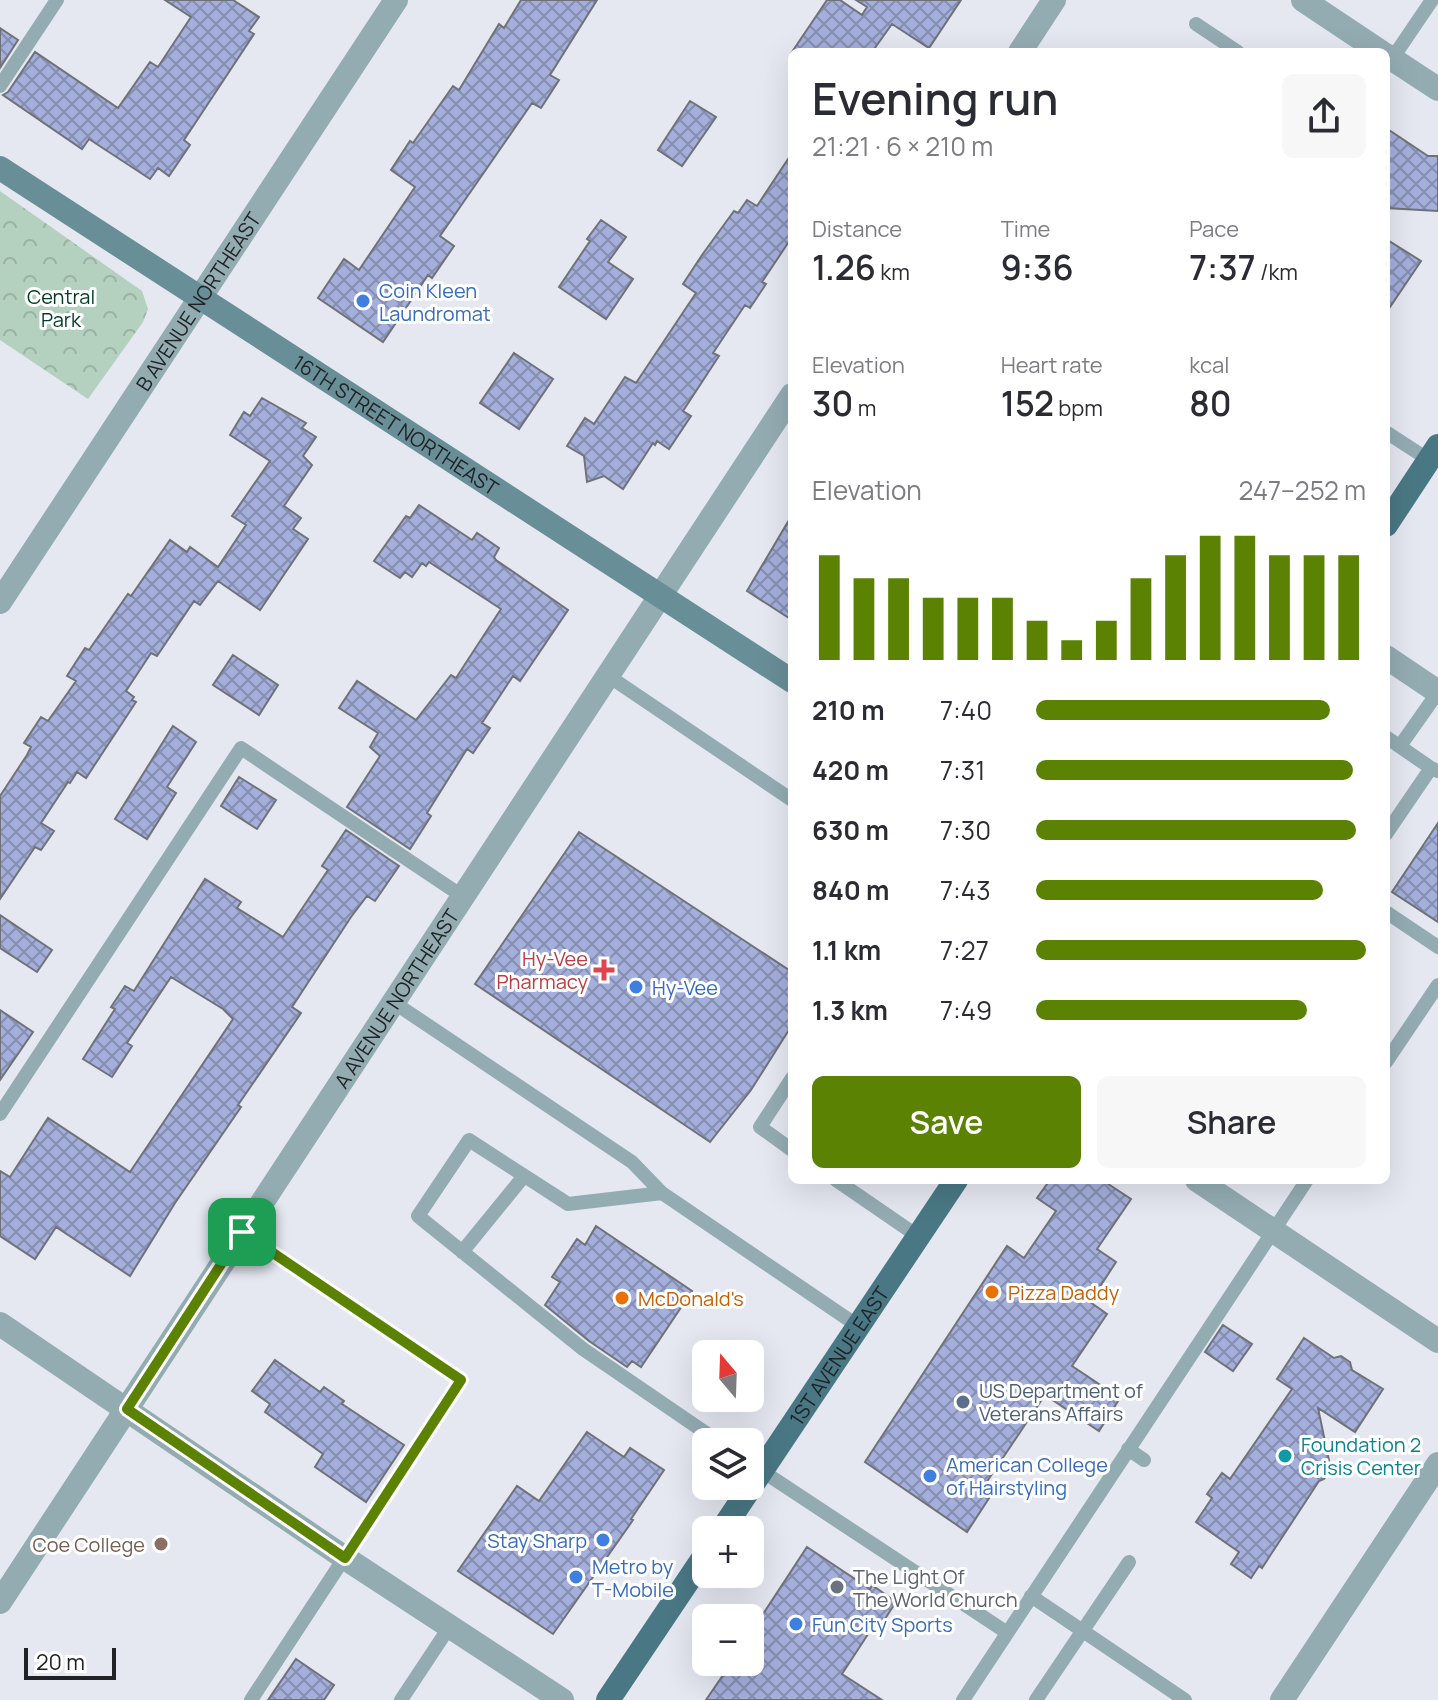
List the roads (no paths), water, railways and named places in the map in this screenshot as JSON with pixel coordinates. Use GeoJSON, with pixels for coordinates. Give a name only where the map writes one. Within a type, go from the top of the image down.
{"type":"FeatureCollection","features":[{"type":"Feature","properties":{"kind":"main road"},"geometry":{"type":"LineString","coordinates":[[1390,519],[1433,459]]}},
{"type":"Feature","properties":{"kind":"main road","name":"1ST AVENUE EAST"},"geometry":{"type":"LineString","coordinates":[[764,1456],[858,1326],[953,1184]]}},
{"type":"Feature","properties":{"kind":"main road"},"geometry":{"type":"LineString","coordinates":[[608,1700],[692,1575]]}},
{"type":"Feature","properties":{"kind":"street","name":"B AVENUE NORTHEAST"},"geometry":{"type":"LineString","coordinates":[[0,602],[396,0]]}},
{"type":"Feature","properties":{"kind":"street"},"geometry":{"type":"LineString","coordinates":[[1023,48],[1054,0]]}},
{"type":"Feature","properties":{"kind":"street"},"geometry":{"type":"LineString","coordinates":[[1303,0],[1376,48]]}},
{"type":"Feature","properties":{"kind":"street"},"geometry":{"type":"LineString","coordinates":[[1390,57],[1438,89]]}},
{"type":"Feature","properties":{"kind":"street","name":"16TH STREET NORTHEAST"},"geometry":{"type":"LineString","coordinates":[[0,168],[788,678]]}},
{"type":"Feature","properties":{"kind":"street","name":"A AVENUE NORTHEAST"},"geometry":{"type":"LineString","coordinates":[[0,1602],[788,401]]}},
{"type":"Feature","properties":{"kind":"street"},"geometry":{"type":"LineString","coordinates":[[1390,660],[1438,692]]}},
{"type":"Feature","properties":{"kind":"street"},"geometry":{"type":"LineString","coordinates":[[1203,1184],[1438,1341]]}},
{"type":"Feature","properties":{"kind":"street"},"geometry":{"type":"LineString","coordinates":[[0,1324],[345,1558],[562,1700]]}},
{"type":"Feature","properties":{"kind":"street"},"geometry":{"type":"LineString","coordinates":[[1282,1700],[1438,1464]]}},
{"type":"Feature","properties":{"kind":"lane"},"geometry":{"type":"LineString","coordinates":[[0,86],[57,0]]}},
{"type":"Feature","properties":{"kind":"lane"},"geometry":{"type":"LineString","coordinates":[[1390,51],[1432,0]]}},
{"type":"Feature","properties":{"kind":"lane"},"geometry":{"type":"LineString","coordinates":[[1196,24],[1232,48]]}},
{"type":"Feature","properties":{"kind":"lane"},"geometry":{"type":"LineString","coordinates":[[1390,434],[1433,459]]}},
{"type":"Feature","properties":{"kind":"lane"},"geometry":{"type":"LineString","coordinates":[[607,675],[788,797]]}},
{"type":"Feature","properties":{"kind":"lane"},"geometry":{"type":"LineString","coordinates":[[1400,746],[1438,692]]}},
{"type":"Feature","properties":{"kind":"lane"},"geometry":{"type":"LineString","coordinates":[[1390,740],[1435,769],[1390,829]]}},
{"type":"Feature","properties":{"kind":"lane"},"geometry":{"type":"LineString","coordinates":[[0,1114],[241,748],[462,896]]}},
{"type":"Feature","properties":{"kind":"lane"},"geometry":{"type":"LineString","coordinates":[[1390,915],[1438,947]]}},
{"type":"Feature","properties":{"kind":"lane"},"geometry":{"type":"LineString","coordinates":[[1390,1056],[1438,985]]}},
{"type":"Feature","properties":{"kind":"lane"},"geometry":{"type":"LineString","coordinates":[[393,1002],[632,1162],[662,1193],[858,1326]]}},
{"type":"Feature","properties":{"kind":"lane"},"geometry":{"type":"LineString","coordinates":[[788,1084],[760,1127],[788,1147]]}},
{"type":"Feature","properties":{"kind":"lane"},"geometry":{"type":"LineString","coordinates":[[662,1193],[568,1204],[469,1140],[418,1216],[583,1349],[699,1428]]}},
{"type":"Feature","properties":{"kind":"lane"},"geometry":{"type":"LineString","coordinates":[[462,1252],[524,1176]]}},
{"type":"Feature","properties":{"kind":"lane"},"geometry":{"type":"LineString","coordinates":[[842,1184],[919,1237]]}},
{"type":"Feature","properties":{"kind":"lane"},"geometry":{"type":"LineString","coordinates":[[963,1700],[1304,1184]]}},
{"type":"Feature","properties":{"kind":"lane"},"geometry":{"type":"LineString","coordinates":[[242,1232],[461,1380],[251,1700]]}},
{"type":"Feature","properties":{"kind":"lane"},"geometry":{"type":"LineString","coordinates":[[1128,1449],[1144,1460]]}},
{"type":"Feature","properties":{"kind":"lane"},"geometry":{"type":"LineString","coordinates":[[764,1472],[1006,1632]]}},
{"type":"Feature","properties":{"kind":"lane"},"geometry":{"type":"LineString","coordinates":[[1036,1700],[1129,1562]]}},
{"type":"Feature","properties":{"kind":"lane"},"geometry":{"type":"LineString","coordinates":[[1031,1596],[1185,1700]]}},
{"type":"Feature","properties":{"kind":"lane"},"geometry":{"type":"LineString","coordinates":[[405,1699],[450,1626]]}},
{"type":"Feature","properties":{"kind":"place","name":"Coin Kleen Laundromat"},"geometry":{"type":"Point","coordinates":[363,301]}},
{"type":"Feature","properties":{"kind":"place","name":"Hy-Vee Pharmacy"},"geometry":{"type":"Point","coordinates":[604,970]}},
{"type":"Feature","properties":{"kind":"place","name":"Hy-Vee"},"geometry":{"type":"Point","coordinates":[636,987]}},
{"type":"Feature","properties":{"kind":"place","name":"Pizza Daddy"},"geometry":{"type":"Point","coordinates":[992,1292]}},
{"type":"Feature","properties":{"kind":"place","name":"McDonald's"},"geometry":{"type":"Point","coordinates":[622,1298]}},
{"type":"Feature","properties":{"kind":"place","name":"US Department of Veterans Affairs"},"geometry":{"type":"Point","coordinates":[963,1402]}},
{"type":"Feature","properties":{"kind":"place","name":"Foundation 2 Crisis Center"},"geometry":{"type":"Point","coordinates":[1285,1456]}},
{"type":"Feature","properties":{"kind":"place","name":"American College of Hairstyling"},"geometry":{"type":"Point","coordinates":[930,1476]}},
{"type":"Feature","properties":{"kind":"place","name":"Stay Sharp"},"geometry":{"type":"Point","coordinates":[603,1540]}},
{"type":"Feature","properties":{"kind":"place","name":"Coe College"},"geometry":{"type":"Point","coordinates":[161,1544]}},
{"type":"Feature","properties":{"kind":"place","name":"Metro by T-Mobile"},"geometry":{"type":"Point","coordinates":[576,1577]}},
{"type":"Feature","properties":{"kind":"place","name":"The Light Of The World Church"},"geometry":{"type":"Point","coordinates":[837,1587]}},
{"type":"Feature","properties":{"kind":"place","name":"Fun City Sports"},"geometry":{"type":"Point","coordinates":[796,1624]}},
{"type":"Feature","properties":{"kind":"park label","name":"Central Park"},"geometry":{"type":"Point","coordinates":[61,308]}}]}
